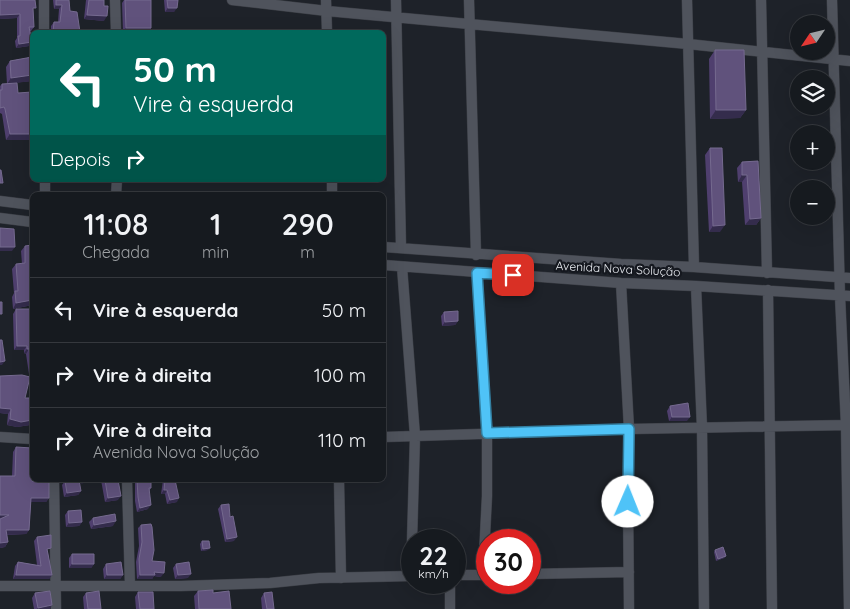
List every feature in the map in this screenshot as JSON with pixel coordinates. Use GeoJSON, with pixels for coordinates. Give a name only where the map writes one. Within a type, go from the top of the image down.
{"type":"FeatureCollection","features":[{"type":"Feature","properties":{"kind":"street"},"geometry":{"type":"LineString","coordinates":[[44,0],[44,30]]}},
{"type":"Feature","properties":{"kind":"street"},"geometry":{"type":"LineString","coordinates":[[115,0],[116,30]]}},
{"type":"Feature","properties":{"kind":"street"},"geometry":{"type":"LineString","coordinates":[[232,0],[327,11],[790,55]]}},
{"type":"Feature","properties":{"kind":"street"},"geometry":{"type":"LineString","coordinates":[[326,0],[328,30]]}},
{"type":"Feature","properties":{"kind":"street"},"geometry":{"type":"LineString","coordinates":[[396,0],[401,248]]}},
{"type":"Feature","properties":{"kind":"street"},"geometry":{"type":"LineString","coordinates":[[469,0],[476,255]]}},
{"type":"Feature","properties":{"kind":"street"},"geometry":{"type":"LineString","coordinates":[[687,0],[694,268]]}},
{"type":"Feature","properties":{"kind":"street"},"geometry":{"type":"LineString","coordinates":[[761,0],[767,273]]}},
{"type":"Feature","properties":{"kind":"street"},"geometry":{"type":"LineString","coordinates":[[832,0],[833,15]]}},
{"type":"Feature","properties":{"kind":"street"},"geometry":{"type":"LineString","coordinates":[[835,58],[850,61]]}},
{"type":"Feature","properties":{"kind":"street"},"geometry":{"type":"LineString","coordinates":[[834,60],[839,279],[845,296],[849,609]]}},
{"type":"Feature","properties":{"kind":"street"},"geometry":{"type":"LineString","coordinates":[[0,201],[30,205]]}},
{"type":"Feature","properties":{"kind":"street"},"geometry":{"type":"LineString","coordinates":[[0,218],[30,222]]}},
{"type":"Feature","properties":{"kind":"street","name":"Avenida Nova Solução"},"geometry":{"type":"LineString","coordinates":[[386,247],[476,255],[839,279],[850,278]]}},
{"type":"Feature","properties":{"kind":"street","name":"Avenida Nova Solução"},"geometry":{"type":"LineString","coordinates":[[386,265],[621,283],[768,290],[845,296]]}},
{"type":"Feature","properties":{"kind":"street"},"geometry":{"type":"LineString","coordinates":[[402,267],[415,436],[413,529]]}},
{"type":"Feature","properties":{"kind":"street"},"geometry":{"type":"LineString","coordinates":[[477,273],[487,433],[486,529]]}},
{"type":"Feature","properties":{"kind":"street"},"geometry":{"type":"LineString","coordinates":[[621,283],[629,429],[629,609]]}},
{"type":"Feature","properties":{"kind":"street"},"geometry":{"type":"LineString","coordinates":[[696,286],[702,428],[704,609]]}},
{"type":"Feature","properties":{"kind":"street"},"geometry":{"type":"LineString","coordinates":[[768,290],[772,609]]}},
{"type":"Feature","properties":{"kind":"street"},"geometry":{"type":"LineString","coordinates":[[386,437],[629,429],[848,425]]}},
{"type":"Feature","properties":{"kind":"street"},"geometry":{"type":"LineString","coordinates":[[0,437],[30,439]]}},
{"type":"Feature","properties":{"kind":"street"},"geometry":{"type":"LineString","coordinates":[[54,482],[56,609]]}},
{"type":"Feature","properties":{"kind":"street"},"geometry":{"type":"LineString","coordinates":[[127,482],[130,586]]}},
{"type":"Feature","properties":{"kind":"street"},"geometry":{"type":"LineString","coordinates":[[340,482],[341,578]]}},
{"type":"Feature","properties":{"kind":"street"},"geometry":{"type":"LineString","coordinates":[[541,574],[629,572]]}},
{"type":"Feature","properties":{"kind":"street"},"geometry":{"type":"LineString","coordinates":[[0,586],[56,587],[270,583],[401,576]]}},
{"type":"Feature","properties":{"kind":"street"},"geometry":{"type":"LineString","coordinates":[[450,594],[450,609]]}},
{"type":"Feature","properties":{"kind":"building"},"geometry":{"type":"Polygon","coordinates":[[[0,0],[35,0],[36,8],[33,8],[34,27],[29,27],[30,42],[19,44],[20,14],[0,15],[0,0]]]}},
{"type":"Feature","properties":{"kind":"building"},"geometry":{"type":"Polygon","coordinates":[[[56,0],[69,0],[70,11],[77,12],[80,30],[53,30],[54,22],[60,22],[62,5],[56,5],[56,0]]]}},
{"type":"Feature","properties":{"kind":"building"},"geometry":{"type":"Polygon","coordinates":[[[89,0],[104,0],[104,6],[108,6],[107,16],[87,15],[89,0]]]}},
{"type":"Feature","properties":{"kind":"building"},"geometry":{"type":"Polygon","coordinates":[[[125,0],[151,0],[151,28],[126,28],[125,0]]]}},
{"type":"Feature","properties":{"kind":"building"},"geometry":{"type":"Polygon","coordinates":[[[167,0],[178,0],[177,8],[168,8],[167,0]]]}},
{"type":"Feature","properties":{"kind":"building"},"geometry":{"type":"Polygon","coordinates":[[[715,50],[744,50],[746,110],[716,110],[715,50]]]}},
{"type":"Feature","properties":{"kind":"building"},"geometry":{"type":"Polygon","coordinates":[[[30,57],[30,75],[11,78],[10,61],[30,57]]]}},
{"type":"Feature","properties":{"kind":"building"},"geometry":{"type":"Polygon","coordinates":[[[17,83],[18,93],[30,92],[30,134],[10,134],[5,109],[4,107],[0,108],[2,84],[17,83]]]}},
{"type":"Feature","properties":{"kind":"building"},"geometry":{"type":"Polygon","coordinates":[[[710,148],[722,148],[725,225],[713,226],[710,148]]]}},
{"type":"Feature","properties":{"kind":"building"},"geometry":{"type":"Polygon","coordinates":[[[758,161],[761,218],[750,219],[747,175],[742,175],[742,162],[758,161]]]}},
{"type":"Feature","properties":{"kind":"building"},"geometry":{"type":"Polygon","coordinates":[[[1,170],[3,183],[0,183],[1,170]]]}},
{"type":"Feature","properties":{"kind":"building"},"geometry":{"type":"Polygon","coordinates":[[[0,228],[14,229],[15,247],[0,247],[0,228]]]}},
{"type":"Feature","properties":{"kind":"building"},"geometry":{"type":"Polygon","coordinates":[[[30,245],[30,300],[16,303],[15,291],[18,291],[16,264],[25,263],[25,246],[30,245]]]}},
{"type":"Feature","properties":{"kind":"building"},"geometry":{"type":"Polygon","coordinates":[[[0,302],[2,302],[2,314],[0,314],[0,302]]]}},
{"type":"Feature","properties":{"kind":"building"},"geometry":{"type":"Polygon","coordinates":[[[16,309],[30,309],[30,356],[27,346],[17,346],[16,309]]]}},
{"type":"Feature","properties":{"kind":"building"},"geometry":{"type":"Polygon","coordinates":[[[458,311],[458,321],[445,322],[444,312],[458,311]]]}},
{"type":"Feature","properties":{"kind":"building"},"geometry":{"type":"Polygon","coordinates":[[[0,340],[2,340],[5,361],[0,362],[0,340]]]}},
{"type":"Feature","properties":{"kind":"building"},"geometry":{"type":"Polygon","coordinates":[[[22,375],[30,377],[25,398],[30,398],[30,420],[21,422],[10,419],[11,409],[0,408],[0,376],[22,375]]]}},
{"type":"Feature","properties":{"kind":"building"},"geometry":{"type":"Polygon","coordinates":[[[688,403],[690,417],[672,417],[670,406],[688,403]]]}},
{"type":"Feature","properties":{"kind":"building"},"geometry":{"type":"Polygon","coordinates":[[[16,447],[30,448],[30,482],[49,482],[49,498],[31,498],[29,530],[6,530],[8,542],[0,543],[0,519],[9,515],[0,515],[0,476],[15,476],[16,447]]]}},
{"type":"Feature","properties":{"kind":"building"},"geometry":{"type":"Polygon","coordinates":[[[65,482],[79,482],[81,491],[67,493],[65,482]]]}},
{"type":"Feature","properties":{"kind":"building"},"geometry":{"type":"Polygon","coordinates":[[[105,482],[118,482],[121,496],[108,498],[105,482]]]}},
{"type":"Feature","properties":{"kind":"building"},"geometry":{"type":"Polygon","coordinates":[[[137,482],[151,482],[151,488],[149,488],[151,505],[140,508],[137,482]]]}},
{"type":"Feature","properties":{"kind":"building"},"geometry":{"type":"Polygon","coordinates":[[[165,482],[175,482],[179,498],[170,500],[167,490],[164,490],[165,482]]]}},
{"type":"Feature","properties":{"kind":"building"},"geometry":{"type":"Polygon","coordinates":[[[229,504],[230,517],[233,516],[237,537],[227,539],[221,505],[229,504]]]}},
{"type":"Feature","properties":{"kind":"building"},"geometry":{"type":"Polygon","coordinates":[[[81,510],[82,522],[69,523],[68,511],[81,510]]]}},
{"type":"Feature","properties":{"kind":"building"},"geometry":{"type":"Polygon","coordinates":[[[115,514],[116,521],[94,525],[93,518],[115,514]]]}},
{"type":"Feature","properties":{"kind":"building"},"geometry":{"type":"Polygon","coordinates":[[[151,524],[154,550],[152,561],[165,562],[164,573],[154,572],[155,575],[140,575],[141,525],[151,524]]]}},
{"type":"Feature","properties":{"kind":"building"},"geometry":{"type":"Polygon","coordinates":[[[51,535],[51,548],[47,549],[52,575],[16,575],[18,562],[41,566],[37,537],[51,535]]]}},
{"type":"Feature","properties":{"kind":"building"},"geometry":{"type":"Polygon","coordinates":[[[202,541],[209,541],[210,548],[203,549],[202,541]]]}},
{"type":"Feature","properties":{"kind":"building"},"geometry":{"type":"Polygon","coordinates":[[[723,547],[726,556],[718,559],[715,550],[723,547]]]}},
{"type":"Feature","properties":{"kind":"building"},"geometry":{"type":"Polygon","coordinates":[[[72,554],[94,554],[94,564],[72,564],[72,554]]]}},
{"type":"Feature","properties":{"kind":"building"},"geometry":{"type":"Polygon","coordinates":[[[121,562],[123,575],[107,575],[106,564],[121,562]]]}},
{"type":"Feature","properties":{"kind":"building"},"geometry":{"type":"Polygon","coordinates":[[[189,562],[191,574],[178,575],[176,564],[189,562]]]}},
{"type":"Feature","properties":{"kind":"building"},"geometry":{"type":"Polygon","coordinates":[[[213,590],[213,593],[229,591],[231,609],[199,609],[198,591],[213,590]]]}},
{"type":"Feature","properties":{"kind":"building"},"geometry":{"type":"Polygon","coordinates":[[[50,591],[52,605],[38,608],[35,593],[50,591]]]}},
{"type":"Feature","properties":{"kind":"building"},"geometry":{"type":"Polygon","coordinates":[[[99,591],[101,609],[88,609],[86,593],[99,591]]]}},
{"type":"Feature","properties":{"kind":"building"},"geometry":{"type":"Polygon","coordinates":[[[138,592],[153,592],[154,609],[140,609],[138,592]]]}},
{"type":"Feature","properties":{"kind":"building"},"geometry":{"type":"Polygon","coordinates":[[[272,592],[274,609],[267,609],[264,593],[272,592]]]}},
{"type":"Feature","properties":{"kind":"route"},"geometry":{"type":"LineString","coordinates":[[513,275],[477,273],[487,433],[629,429],[628,502]]}}]}
